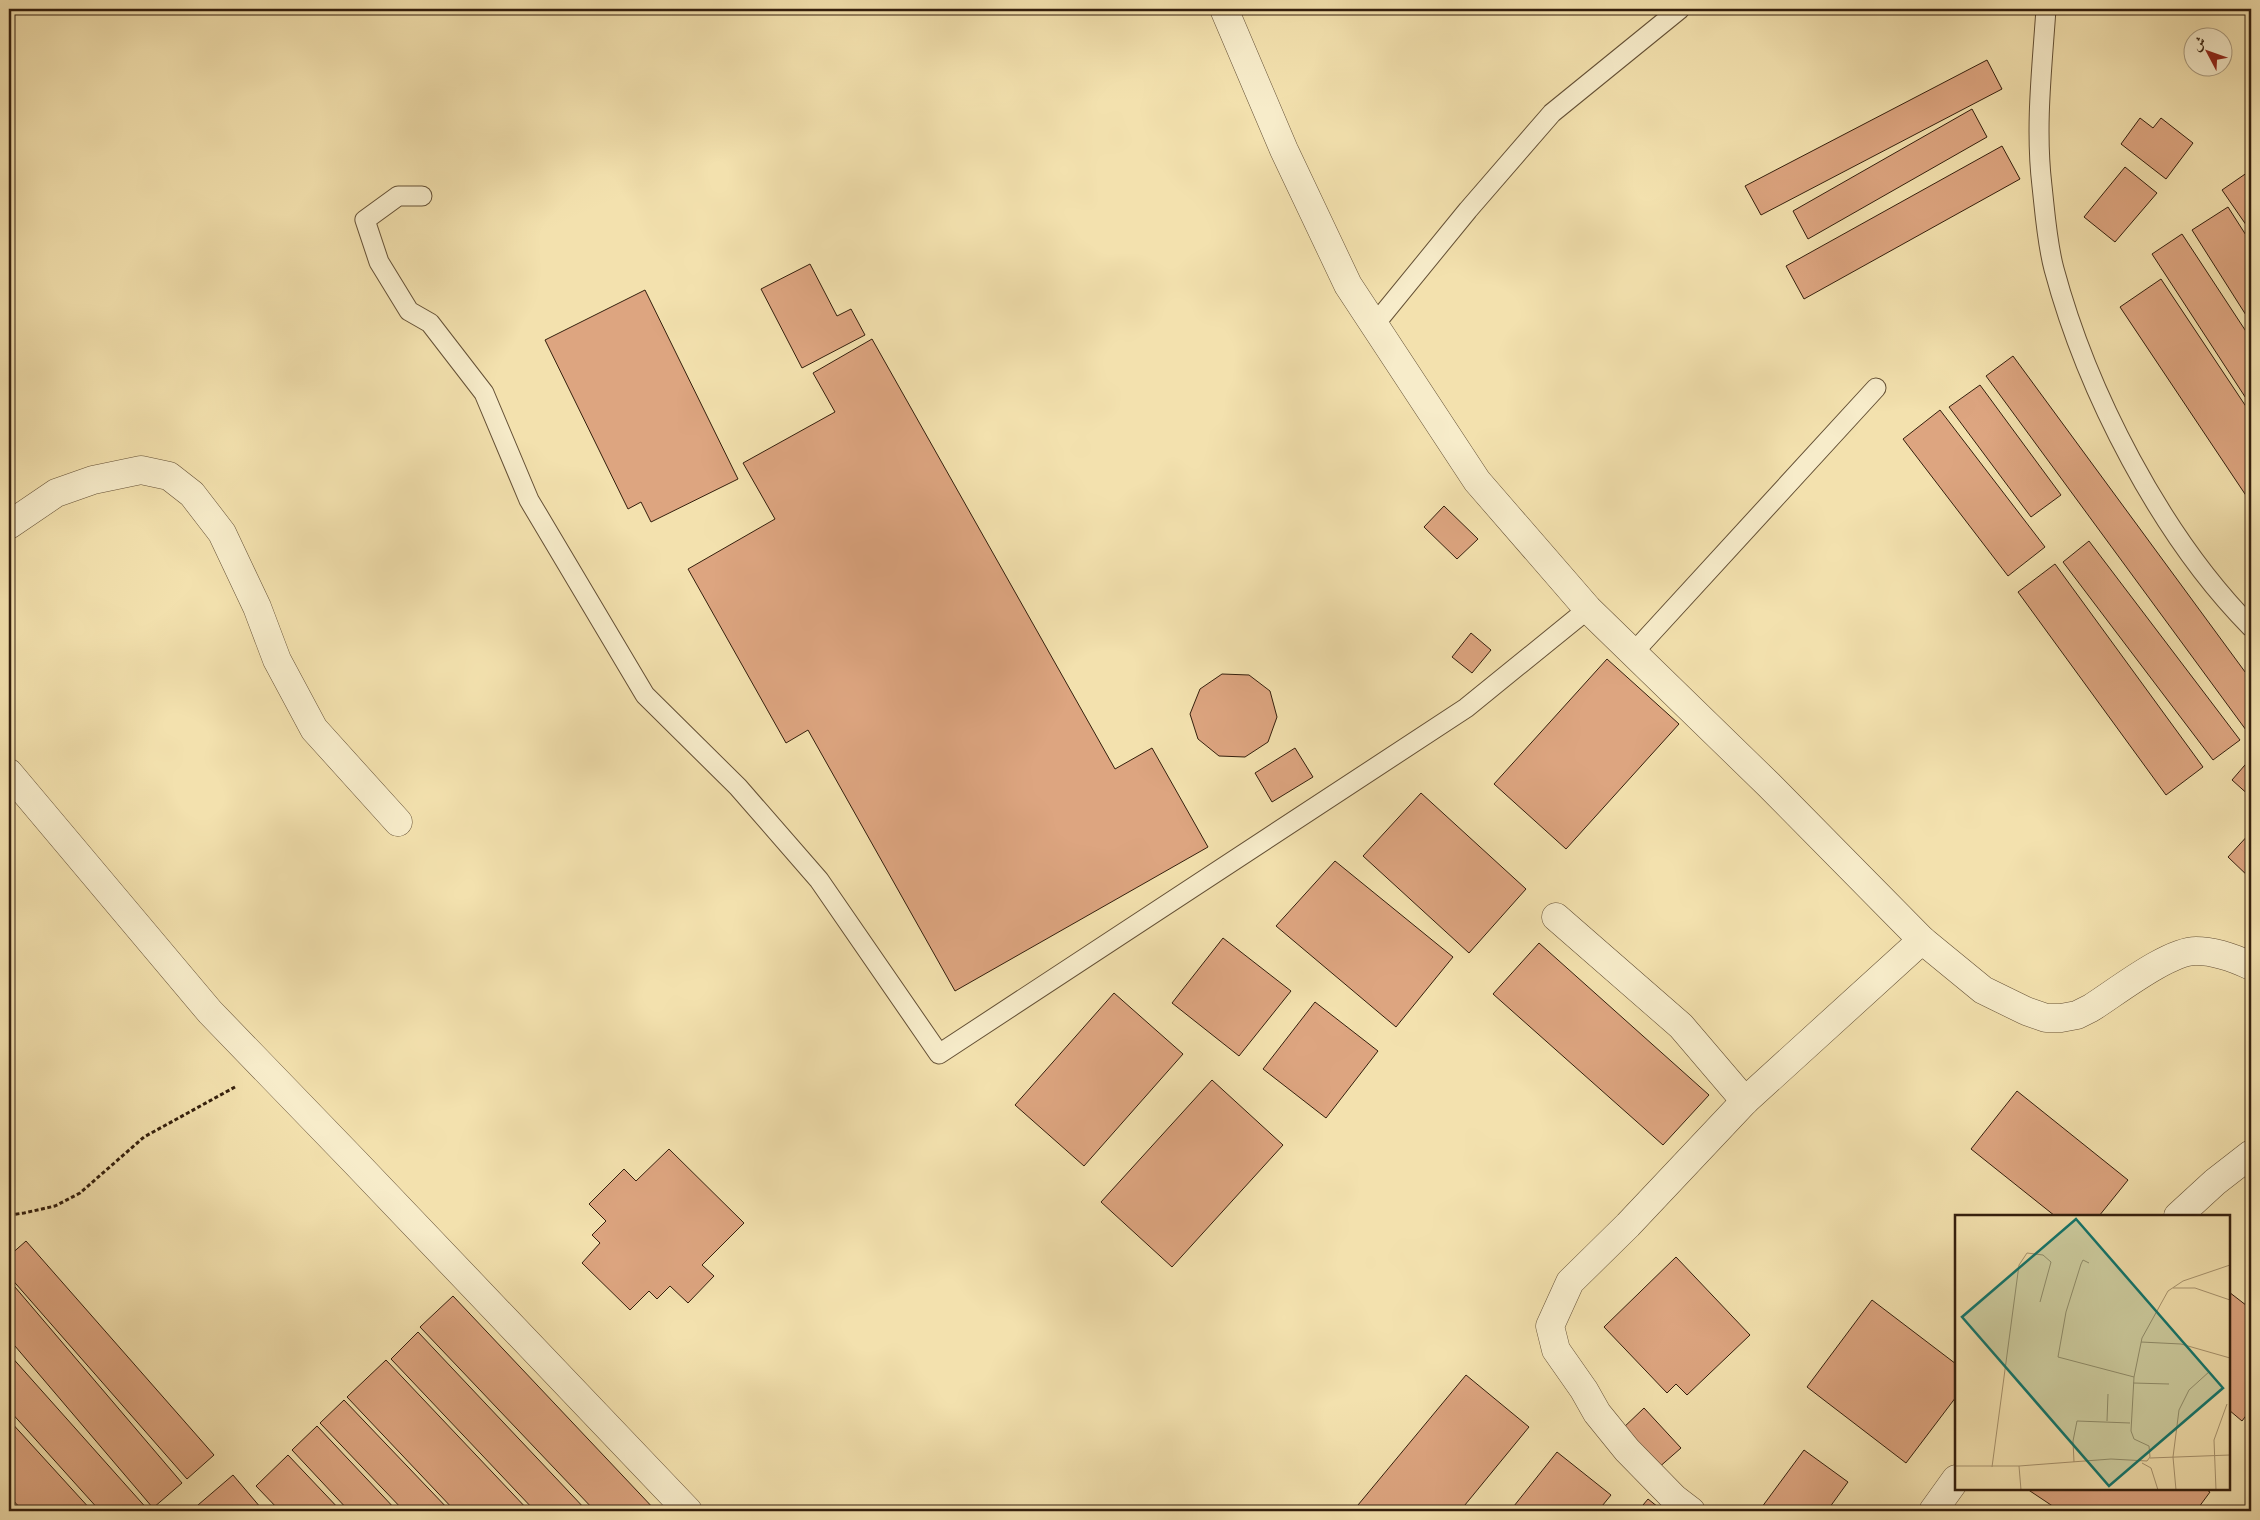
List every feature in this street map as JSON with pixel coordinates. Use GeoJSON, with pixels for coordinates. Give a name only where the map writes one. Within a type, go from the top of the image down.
{"type":"FeatureCollection","features":[{"type":"Feature","properties":{"kind":"street"},"geometry":{"type":"LineString","coordinates":[[1224,9],[1284,150],[1348,285],[1477,481],[1588,609],[1769,785],[1922,940],[1983,990],[2026,1011],[2046,1018],[2077,1015],[2171,957],[2194,951],[2234,958],[2251,966]]}},
{"type":"Feature","properties":{"kind":"street"},"geometry":{"type":"LineString","coordinates":[[9,525],[56,493],[93,480],[141,470],[169,476],[192,494],[222,533],[257,607],[277,660],[314,729],[398,822]]}},
{"type":"Feature","properties":{"kind":"street"},"geometry":{"type":"LineString","coordinates":[[9,773],[210,1012],[268,1070],[688,1511]]}},
{"type":"Feature","properties":{"kind":"street"},"geometry":{"type":"LineString","coordinates":[[1556,917],[1681,1026],[1745,1102]]}},
{"type":"Feature","properties":{"kind":"street"},"geometry":{"type":"LineString","coordinates":[[1691,1511],[1674,1498],[1627,1450],[1596,1413],[1584,1390],[1556,1350],[1550,1326],[1570,1282],[1628,1225],[1745,1102],[1922,940]]}},
{"type":"Feature","properties":{"kind":"street"},"geometry":{"type":"LineString","coordinates":[[2179,1215],[2215,1182],[2251,1154]]}},
{"type":"Feature","properties":{"kind":"street"},"geometry":{"type":"LineString","coordinates":[[1933,1511],[1955,1480]]}},
{"type":"Feature","properties":{"kind":"lane"},"geometry":{"type":"LineString","coordinates":[[1375,324],[1468,210],[1552,113],[1680,9]]}},
{"type":"Feature","properties":{"kind":"lane"},"geometry":{"type":"LineString","coordinates":[[2046,9],[2039,116],[2041,185],[2054,267],[2075,334],[2101,398],[2145,485],[2191,555],[2251,627]]}},
{"type":"Feature","properties":{"kind":"lane"},"geometry":{"type":"LineString","coordinates":[[422,196],[398,196],[366,220],[379,262],[409,311],[430,323],[484,393],[529,500],[644,695],[738,787],[819,880],[939,1054],[1466,708],[1588,609]]}},
{"type":"Feature","properties":{"kind":"lane"},"geometry":{"type":"LineString","coordinates":[[1633,653],[1876,388]]}},
{"type":"Feature","properties":{"kind":"path"},"geometry":{"type":"LineString","coordinates":[[9,1215],[55,1206],[80,1193],[144,1138],[268,1070]]}},
{"type":"Feature","properties":{"kind":"building"},"geometry":{"type":"Polygon","coordinates":[[[1987,60],[2002,89],[1761,215],[1745,186],[1987,60]]]}},
{"type":"Feature","properties":{"kind":"building"},"geometry":{"type":"Polygon","coordinates":[[[1972,109],[1987,137],[1808,239],[1793,211],[1972,109]]]}},
{"type":"Feature","properties":{"kind":"building"},"geometry":{"type":"Polygon","coordinates":[[[2140,118],[2153,128],[2161,118],[2193,143],[2166,179],[2121,144],[2140,118]]]}},
{"type":"Feature","properties":{"kind":"building"},"geometry":{"type":"Polygon","coordinates":[[[2002,146],[2020,179],[1804,299],[1786,266],[2002,146]]]}},
{"type":"Feature","properties":{"kind":"building"},"geometry":{"type":"Polygon","coordinates":[[[2125,167],[2157,193],[2115,242],[2084,217],[2125,167]]]}},
{"type":"Feature","properties":{"kind":"building"},"geometry":{"type":"Polygon","coordinates":[[[2251,170],[2251,232],[2222,190],[2251,170]]]}},
{"type":"Feature","properties":{"kind":"building"},"geometry":{"type":"Polygon","coordinates":[[[2228,207],[2251,243],[2251,323],[2192,230],[2228,207]]]}},
{"type":"Feature","properties":{"kind":"building"},"geometry":{"type":"Polygon","coordinates":[[[2182,234],[2251,339],[2251,406],[2152,254],[2182,234]]]}},
{"type":"Feature","properties":{"kind":"building"},"geometry":{"type":"Polygon","coordinates":[[[810,264],[837,316],[851,309],[865,335],[802,368],[761,289],[810,264]]]}},
{"type":"Feature","properties":{"kind":"building"},"geometry":{"type":"Polygon","coordinates":[[[2161,279],[2251,414],[2251,503],[2120,307],[2161,279]]]}},
{"type":"Feature","properties":{"kind":"building"},"geometry":{"type":"Polygon","coordinates":[[[645,290],[738,479],[651,522],[641,502],[628,509],[545,340],[645,290]]]}},
{"type":"Feature","properties":{"kind":"building"},"geometry":{"type":"Polygon","coordinates":[[[872,339],[1115,769],[1152,748],[1208,847],[955,991],[808,730],[786,743],[688,569],[775,519],[743,463],[835,412],[813,373],[872,339]]]}},
{"type":"Feature","properties":{"kind":"building"},"geometry":{"type":"Polygon","coordinates":[[[2013,356],[2251,680],[2251,726],[2246,730],[1986,376],[2013,356]]]}},
{"type":"Feature","properties":{"kind":"building"},"geometry":{"type":"Polygon","coordinates":[[[1980,385],[2061,495],[2031,517],[1949,407],[1980,385]]]}},
{"type":"Feature","properties":{"kind":"building"},"geometry":{"type":"Polygon","coordinates":[[[1940,410],[2045,547],[2008,576],[1903,439],[1940,410]]]}},
{"type":"Feature","properties":{"kind":"building"},"geometry":{"type":"Polygon","coordinates":[[[1444,506],[1478,539],[1457,559],[1424,527],[1444,506]]]}},
{"type":"Feature","properties":{"kind":"building"},"geometry":{"type":"Polygon","coordinates":[[[2089,541],[2240,740],[2213,760],[2063,562],[2089,541]]]}},
{"type":"Feature","properties":{"kind":"building"},"geometry":{"type":"Polygon","coordinates":[[[2055,564],[2203,767],[2166,795],[2018,592],[2055,564]]]}},
{"type":"Feature","properties":{"kind":"building"},"geometry":{"type":"Polygon","coordinates":[[[1471,633],[1491,650],[1472,673],[1452,657],[1471,633]]]}},
{"type":"Feature","properties":{"kind":"building"},"geometry":{"type":"Polygon","coordinates":[[[1607,659],[1679,724],[1566,849],[1494,784],[1607,659]]]}},
{"type":"Feature","properties":{"kind":"building"},"geometry":{"type":"Polygon","coordinates":[[[1222,674],[1249,675],[1270,691],[1277,717],[1268,742],[1245,757],[1219,756],[1198,739],[1190,714],[1200,689],[1222,674]]]}},
{"type":"Feature","properties":{"kind":"building"},"geometry":{"type":"Polygon","coordinates":[[[1295,748],[1313,777],[1272,802],[1255,773],[1295,748]]]}},
{"type":"Feature","properties":{"kind":"building"},"geometry":{"type":"Polygon","coordinates":[[[2251,758],[2251,797],[2232,780],[2251,758]]]}},
{"type":"Feature","properties":{"kind":"building"},"geometry":{"type":"Polygon","coordinates":[[[1421,793],[1526,889],[1469,953],[1363,856],[1421,793]]]}},
{"type":"Feature","properties":{"kind":"building"},"geometry":{"type":"Polygon","coordinates":[[[2251,832],[2251,879],[2228,857],[2251,832]]]}},
{"type":"Feature","properties":{"kind":"building"},"geometry":{"type":"Polygon","coordinates":[[[1335,861],[1453,957],[1396,1027],[1276,926],[1335,861]]]}},
{"type":"Feature","properties":{"kind":"building"},"geometry":{"type":"Polygon","coordinates":[[[1223,938],[1291,991],[1239,1056],[1172,1003],[1223,938]]]}},
{"type":"Feature","properties":{"kind":"building"},"geometry":{"type":"Polygon","coordinates":[[[1539,943],[1709,1095],[1663,1145],[1493,994],[1539,943]]]}},
{"type":"Feature","properties":{"kind":"building"},"geometry":{"type":"Polygon","coordinates":[[[1114,993],[1183,1054],[1084,1166],[1015,1105],[1114,993]]]}},
{"type":"Feature","properties":{"kind":"building"},"geometry":{"type":"Polygon","coordinates":[[[1315,1002],[1378,1051],[1326,1118],[1263,1069],[1315,1002]]]}},
{"type":"Feature","properties":{"kind":"building"},"geometry":{"type":"Polygon","coordinates":[[[1212,1080],[1283,1145],[1172,1267],[1101,1202],[1212,1080]]]}},
{"type":"Feature","properties":{"kind":"building"},"geometry":{"type":"Polygon","coordinates":[[[2017,1091],[2128,1180],[2100,1215],[2054,1215],[1971,1149],[2017,1091]]]}},
{"type":"Feature","properties":{"kind":"building"},"geometry":{"type":"Polygon","coordinates":[[[669,1149],[744,1223],[702,1265],[714,1276],[688,1303],[670,1286],[657,1299],[649,1291],[630,1310],[582,1263],[600,1243],[592,1235],[606,1221],[589,1204],[624,1169],[636,1181],[669,1149]]]}},
{"type":"Feature","properties":{"kind":"building"},"geometry":{"type":"Polygon","coordinates":[[[26,1241],[214,1455],[187,1479],[9,1276],[9,1256],[26,1241]]]}},
{"type":"Feature","properties":{"kind":"building"},"geometry":{"type":"Polygon","coordinates":[[[1676,1257],[1750,1335],[1687,1395],[1676,1384],[1667,1393],[1604,1327],[1676,1257]]]}},
{"type":"Feature","properties":{"kind":"building"},"geometry":{"type":"Polygon","coordinates":[[[9,1280],[182,1483],[153,1508],[9,1339],[9,1280]]]}},
{"type":"Feature","properties":{"kind":"building"},"geometry":{"type":"Polygon","coordinates":[[[2230,1293],[2251,1309],[2251,1409],[2242,1421],[2230,1411],[2230,1293]]]}},
{"type":"Feature","properties":{"kind":"building"},"geometry":{"type":"Polygon","coordinates":[[[453,1296],[656,1511],[595,1511],[420,1327],[453,1296]]]}},
{"type":"Feature","properties":{"kind":"building"},"geometry":{"type":"Polygon","coordinates":[[[1872,1300],[1955,1363],[1955,1398],[1906,1463],[1807,1387],[1872,1300]]]}},
{"type":"Feature","properties":{"kind":"building"},"geometry":{"type":"Polygon","coordinates":[[[418,1332],[587,1511],[535,1511],[391,1359],[418,1332]]]}},
{"type":"Feature","properties":{"kind":"building"},"geometry":{"type":"Polygon","coordinates":[[[9,1354],[149,1511],[100,1511],[9,1410],[9,1354]]]}},
{"type":"Feature","properties":{"kind":"building"},"geometry":{"type":"Polygon","coordinates":[[[386,1360],[529,1511],[455,1511],[347,1397],[386,1360]]]}},
{"type":"Feature","properties":{"kind":"building"},"geometry":{"type":"Polygon","coordinates":[[[1466,1375],[1529,1427],[1460,1511],[1353,1511],[1466,1375]]]}},
{"type":"Feature","properties":{"kind":"building"},"geometry":{"type":"Polygon","coordinates":[[[344,1400],[450,1511],[404,1511],[320,1423],[344,1400]]]}},
{"type":"Feature","properties":{"kind":"building"},"geometry":{"type":"Polygon","coordinates":[[[1644,1408],[1681,1448],[1657,1469],[1621,1430],[1644,1408]]]}},
{"type":"Feature","properties":{"kind":"building"},"geometry":{"type":"Polygon","coordinates":[[[9,1420],[92,1511],[23,1511],[9,1496],[9,1420]]]}},
{"type":"Feature","properties":{"kind":"building"},"geometry":{"type":"Polygon","coordinates":[[[317,1426],[397,1511],[349,1511],[292,1450],[317,1426]]]}},
{"type":"Feature","properties":{"kind":"building"},"geometry":{"type":"Polygon","coordinates":[[[1804,1450],[1848,1482],[1827,1511],[1759,1511],[1804,1450]]]}},
{"type":"Feature","properties":{"kind":"building"},"geometry":{"type":"Polygon","coordinates":[[[1557,1452],[1611,1495],[1598,1511],[1510,1511],[1557,1452]]]}},
{"type":"Feature","properties":{"kind":"building"},"geometry":{"type":"Polygon","coordinates":[[[288,1455],[341,1511],[280,1511],[256,1486],[288,1455]]]}},
{"type":"Feature","properties":{"kind":"building"},"geometry":{"type":"Polygon","coordinates":[[[233,1475],[261,1508],[257,1511],[191,1511],[233,1475]]]}},
{"type":"Feature","properties":{"kind":"building"},"geometry":{"type":"Polygon","coordinates":[[[2028,1490],[2207,1490],[2210,1492],[2196,1511],[2060,1511],[2028,1490]]]}},
{"type":"Feature","properties":{"kind":"building"},"geometry":{"type":"Polygon","coordinates":[[[1648,1499],[1663,1511],[1638,1511],[1648,1499]]]}}]}
